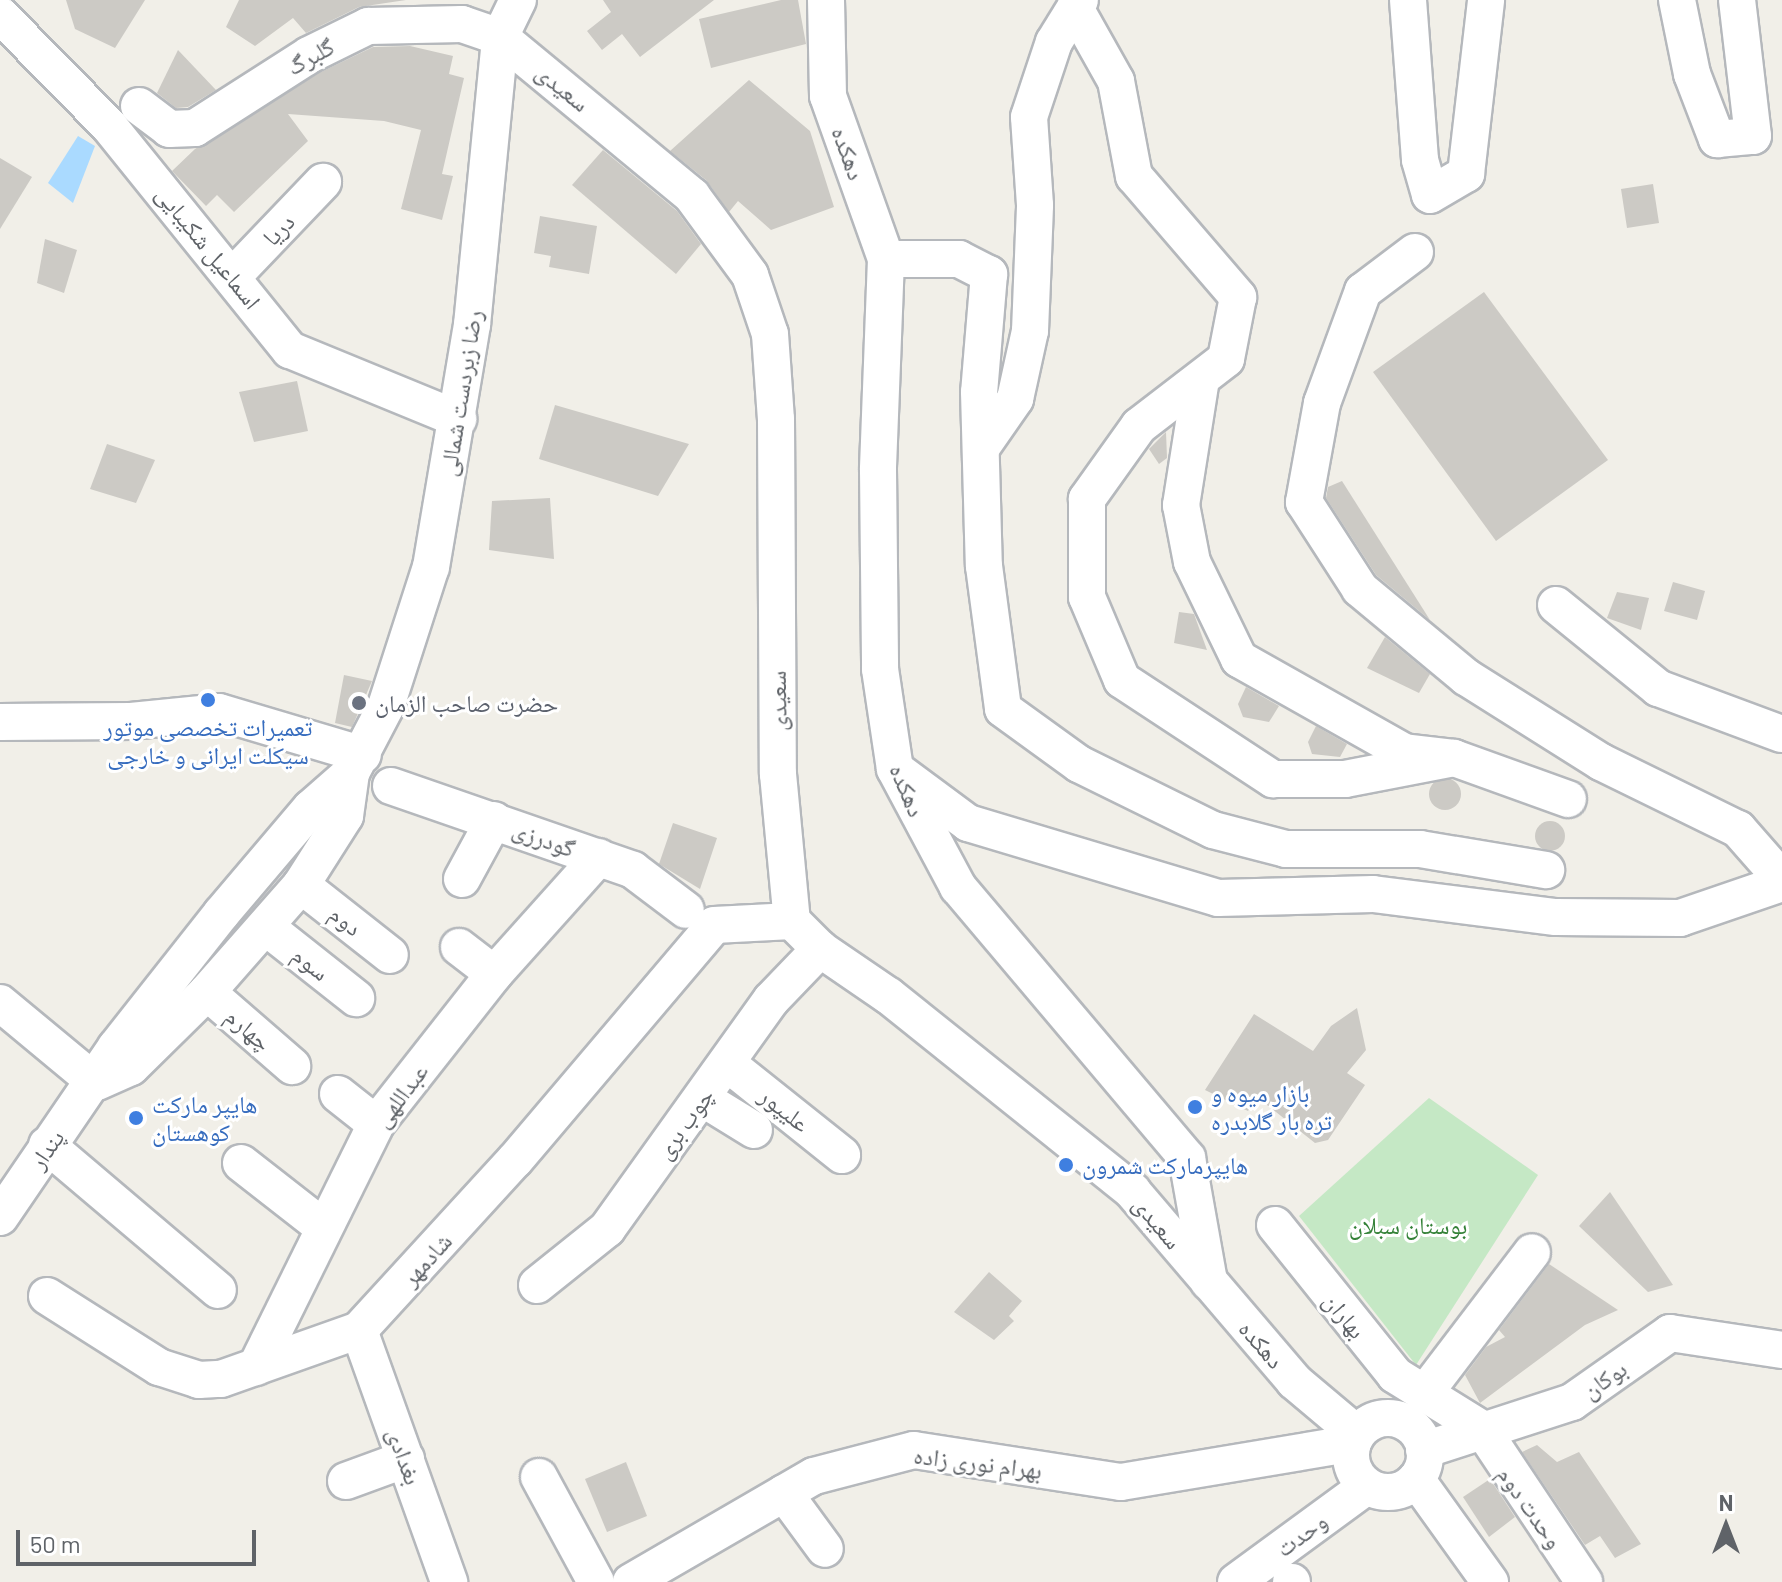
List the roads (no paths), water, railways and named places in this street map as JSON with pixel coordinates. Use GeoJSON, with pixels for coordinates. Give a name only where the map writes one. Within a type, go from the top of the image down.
{"type":"FeatureCollection","features":[{"type":"Feature","properties":{"kind":"street","name":"رضا زبردست شمالی"},"geometry":{"type":"LineString","coordinates":[[357,764],[386,706],[431,567],[458,419],[491,172],[500,37],[518,0]]}},
{"type":"Feature","properties":{"kind":"street","name":"دهکده"},"geometry":{"type":"LineString","coordinates":[[826,0],[828,96],[886,259],[878,470],[880,669],[895,769],[958,887],[1187,1158],[1209,1284],[1294,1381],[1355,1439]]}},
{"type":"Feature","properties":{"kind":"street"},"geometry":{"type":"LineString","coordinates":[[1408,0],[1420,160],[1430,195],[1466,174],[1486,0]]}},
{"type":"Feature","properties":{"kind":"street"},"geometry":{"type":"LineString","coordinates":[[1677,0],[1692,74],[1717,139],[1753,136],[1737,0]]}},
{"type":"Feature","properties":{"kind":"street"},"geometry":{"type":"LineString","coordinates":[[981,448],[1015,399],[1024,358],[1035,205],[1029,117],[1054,42],[1077,4]]}},
{"type":"Feature","properties":{"kind":"street"},"geometry":{"type":"LineString","coordinates":[[1077,4],[1116,81],[1134,176],[1238,297],[1226,359],[1197,392],[1139,426],[1087,499],[1087,597],[1122,680],[1273,779],[1345,779],[1454,758]]}},
{"type":"Feature","properties":{"kind":"street","name":"گلبرگ"},"geometry":{"type":"LineString","coordinates":[[113,131],[142,100],[169,129],[195,128],[309,55],[368,26],[453,12],[500,37]]}},
{"type":"Feature","properties":{"kind":"street","name":"اسماعیل شکیبایی"},"geometry":{"type":"LineString","coordinates":[[0,15],[113,131],[234,275],[290,350],[458,419]]}},
{"type":"Feature","properties":{"kind":"street","name":"سعیدی"},"geometry":{"type":"LineString","coordinates":[[500,37],[692,196],[750,275],[770,334],[776,419],[778,774],[792,921],[820,949],[889,996],[1132,1191],[1209,1284]]}},
{"type":"Feature","properties":{"kind":"street","name":"دریا"},"geometry":{"type":"LineString","coordinates":[[234,275],[323,182]]}},
{"type":"Feature","properties":{"kind":"street"},"geometry":{"type":"LineString","coordinates":[[895,769],[968,823],[1218,898],[1373,894],[1556,917],[1680,918],[1782,881],[1738,829],[1601,762],[1466,677],[1360,589],[1304,502],[1322,403],[1363,291],[1415,252]]}},
{"type":"Feature","properties":{"kind":"street"},"geometry":{"type":"LineString","coordinates":[[886,259],[959,259],[989,274],[981,448],[984,566],[1003,709],[1079,764],[1213,830],[1286,849],[1420,849],[1546,870]]}},
{"type":"Feature","properties":{"kind":"street"},"geometry":{"type":"LineString","coordinates":[[1197,392],[1181,505],[1192,562],[1239,659],[1404,752],[1454,758],[1568,799]]}},
{"type":"Feature","properties":{"kind":"street"},"geometry":{"type":"LineString","coordinates":[[1556,605],[1658,688],[1782,734]]}},
{"type":"Feature","properties":{"kind":"street"},"geometry":{"type":"LineString","coordinates":[[0,722],[131,721],[219,712],[357,764],[345,816],[301,885],[207,992],[131,1067],[95,1082],[0,1003]]}},
{"type":"Feature","properties":{"kind":"street","name":"پندار"},"geometry":{"type":"LineString","coordinates":[[0,1217],[47,1145],[221,914],[311,808],[357,764]]}},
{"type":"Feature","properties":{"kind":"street","name":"گودرزی"},"geometry":{"type":"LineString","coordinates":[[391,786],[633,870],[700,917]]}},
{"type":"Feature","properties":{"kind":"street"},"geometry":{"type":"LineString","coordinates":[[462,879],[494,820]]}},
{"type":"Feature","properties":{"kind":"street","name":"عبداللهی"},"geometry":{"type":"LineString","coordinates":[[256,1367],[376,1124],[494,974],[599,857]]}},
{"type":"Feature","properties":{"kind":"street","name":"دوم"},"geometry":{"type":"LineString","coordinates":[[301,885],[390,955]]}},
{"type":"Feature","properties":{"kind":"street"},"geometry":{"type":"LineString","coordinates":[[700,917],[792,921]]}},
{"type":"Feature","properties":{"kind":"street","name":"شادمهر"},"geometry":{"type":"LineString","coordinates":[[47,1296],[181,1378],[221,1379],[359,1330],[515,1160],[700,917]]}},
{"type":"Feature","properties":{"kind":"street","name":"سوم"},"geometry":{"type":"LineString","coordinates":[[266,927],[356,998]]}},
{"type":"Feature","properties":{"kind":"street"},"geometry":{"type":"LineString","coordinates":[[459,947],[494,974]]}},
{"type":"Feature","properties":{"kind":"street","name":"چوب بری"},"geometry":{"type":"LineString","coordinates":[[537,1285],[607,1229],[771,1000],[820,949]]}},
{"type":"Feature","properties":{"kind":"street","name":"چهارم"},"geometry":{"type":"LineString","coordinates":[[207,992],[292,1066]]}},
{"type":"Feature","properties":{"kind":"street","name":"علیپور"},"geometry":{"type":"LineString","coordinates":[[728,1064],[842,1155]]}},
{"type":"Feature","properties":{"kind":"street"},"geometry":{"type":"LineString","coordinates":[[338,1094],[376,1124]]}},
{"type":"Feature","properties":{"kind":"street"},"geometry":{"type":"LineString","coordinates":[[702,1098],[754,1130]]}},
{"type":"Feature","properties":{"kind":"street"},"geometry":{"type":"LineString","coordinates":[[47,1145],[218,1290]]}},
{"type":"Feature","properties":{"kind":"street"},"geometry":{"type":"LineString","coordinates":[[241,1163],[323,1227]]}},
{"type":"Feature","properties":{"kind":"street","name":"بهاران"},"geometry":{"type":"LineString","coordinates":[[1275,1225],[1395,1375],[1482,1429]]}},
{"type":"Feature","properties":{"kind":"street"},"geometry":{"type":"LineString","coordinates":[[1424,1394],[1532,1252]]}},
{"type":"Feature","properties":{"kind":"street","name":"بغدادی"},"geometry":{"type":"LineString","coordinates":[[359,1330],[449,1582]]}},
{"type":"Feature","properties":{"kind":"street","name":"بوکان"},"geometry":{"type":"LineString","coordinates":[[1420,1465],[1482,1429],[1572,1402],[1670,1333],[1782,1350]]}},
{"type":"Feature","properties":{"kind":"street"},"geometry":{"type":"LineString","coordinates":[[1420,1465],[1399,1491],[1367,1486],[1353,1467],[1355,1439],[1373,1421],[1395,1419],[1415,1430],[1420,1465],[1490,1582]]}},
{"type":"Feature","properties":{"kind":"street","name":"وحدت دوم"},"geometry":{"type":"LineString","coordinates":[[1482,1429],[1584,1582]]}},
{"type":"Feature","properties":{"kind":"street","name":"بهرام نوری زاده"},"geometry":{"type":"LineString","coordinates":[[653,1577],[814,1476],[914,1450],[1121,1482],[1355,1439]]}},
{"type":"Feature","properties":{"kind":"street"},"geometry":{"type":"LineString","coordinates":[[346,1481],[406,1459]]}},
{"type":"Feature","properties":{"kind":"street"},"geometry":{"type":"LineString","coordinates":[[539,1477],[596,1582]]}},
{"type":"Feature","properties":{"kind":"street","name":"وحدت"},"geometry":{"type":"LineString","coordinates":[[1236,1582],[1367,1486]]}},
{"type":"Feature","properties":{"kind":"street"},"geometry":{"type":"LineString","coordinates":[[784,1493],[825,1549]]}},
{"type":"Feature","properties":{"kind":"water"},"geometry":{"type":"Polygon","coordinates":[[[78,136],[95,146],[73,203],[48,183],[78,136]]]}},
{"type":"Feature","properties":{"kind":"place","name":"تعمیرات تخصصی موتور سیکلت ایرانی و خارجی"},"geometry":{"type":"Point","coordinates":[208,700]}},
{"type":"Feature","properties":{"kind":"place","name":"حضرت صاحب الزمان"},"geometry":{"type":"Point","coordinates":[359,703]}},
{"type":"Feature","properties":{"kind":"place","name":"بازار میوه و تره بار گلابدره"},"geometry":{"type":"Point","coordinates":[1195,1107]}},
{"type":"Feature","properties":{"kind":"place","name":"هایپر مارکت کوهستان"},"geometry":{"type":"Point","coordinates":[136,1118]}},
{"type":"Feature","properties":{"kind":"place","name":"هایپرمارکت شمرون"},"geometry":{"type":"Point","coordinates":[1066,1165]}},
{"type":"Feature","properties":{"kind":"park label","name":"بوستان سبلان"},"geometry":{"type":"Point","coordinates":[1408,1225]}}]}
